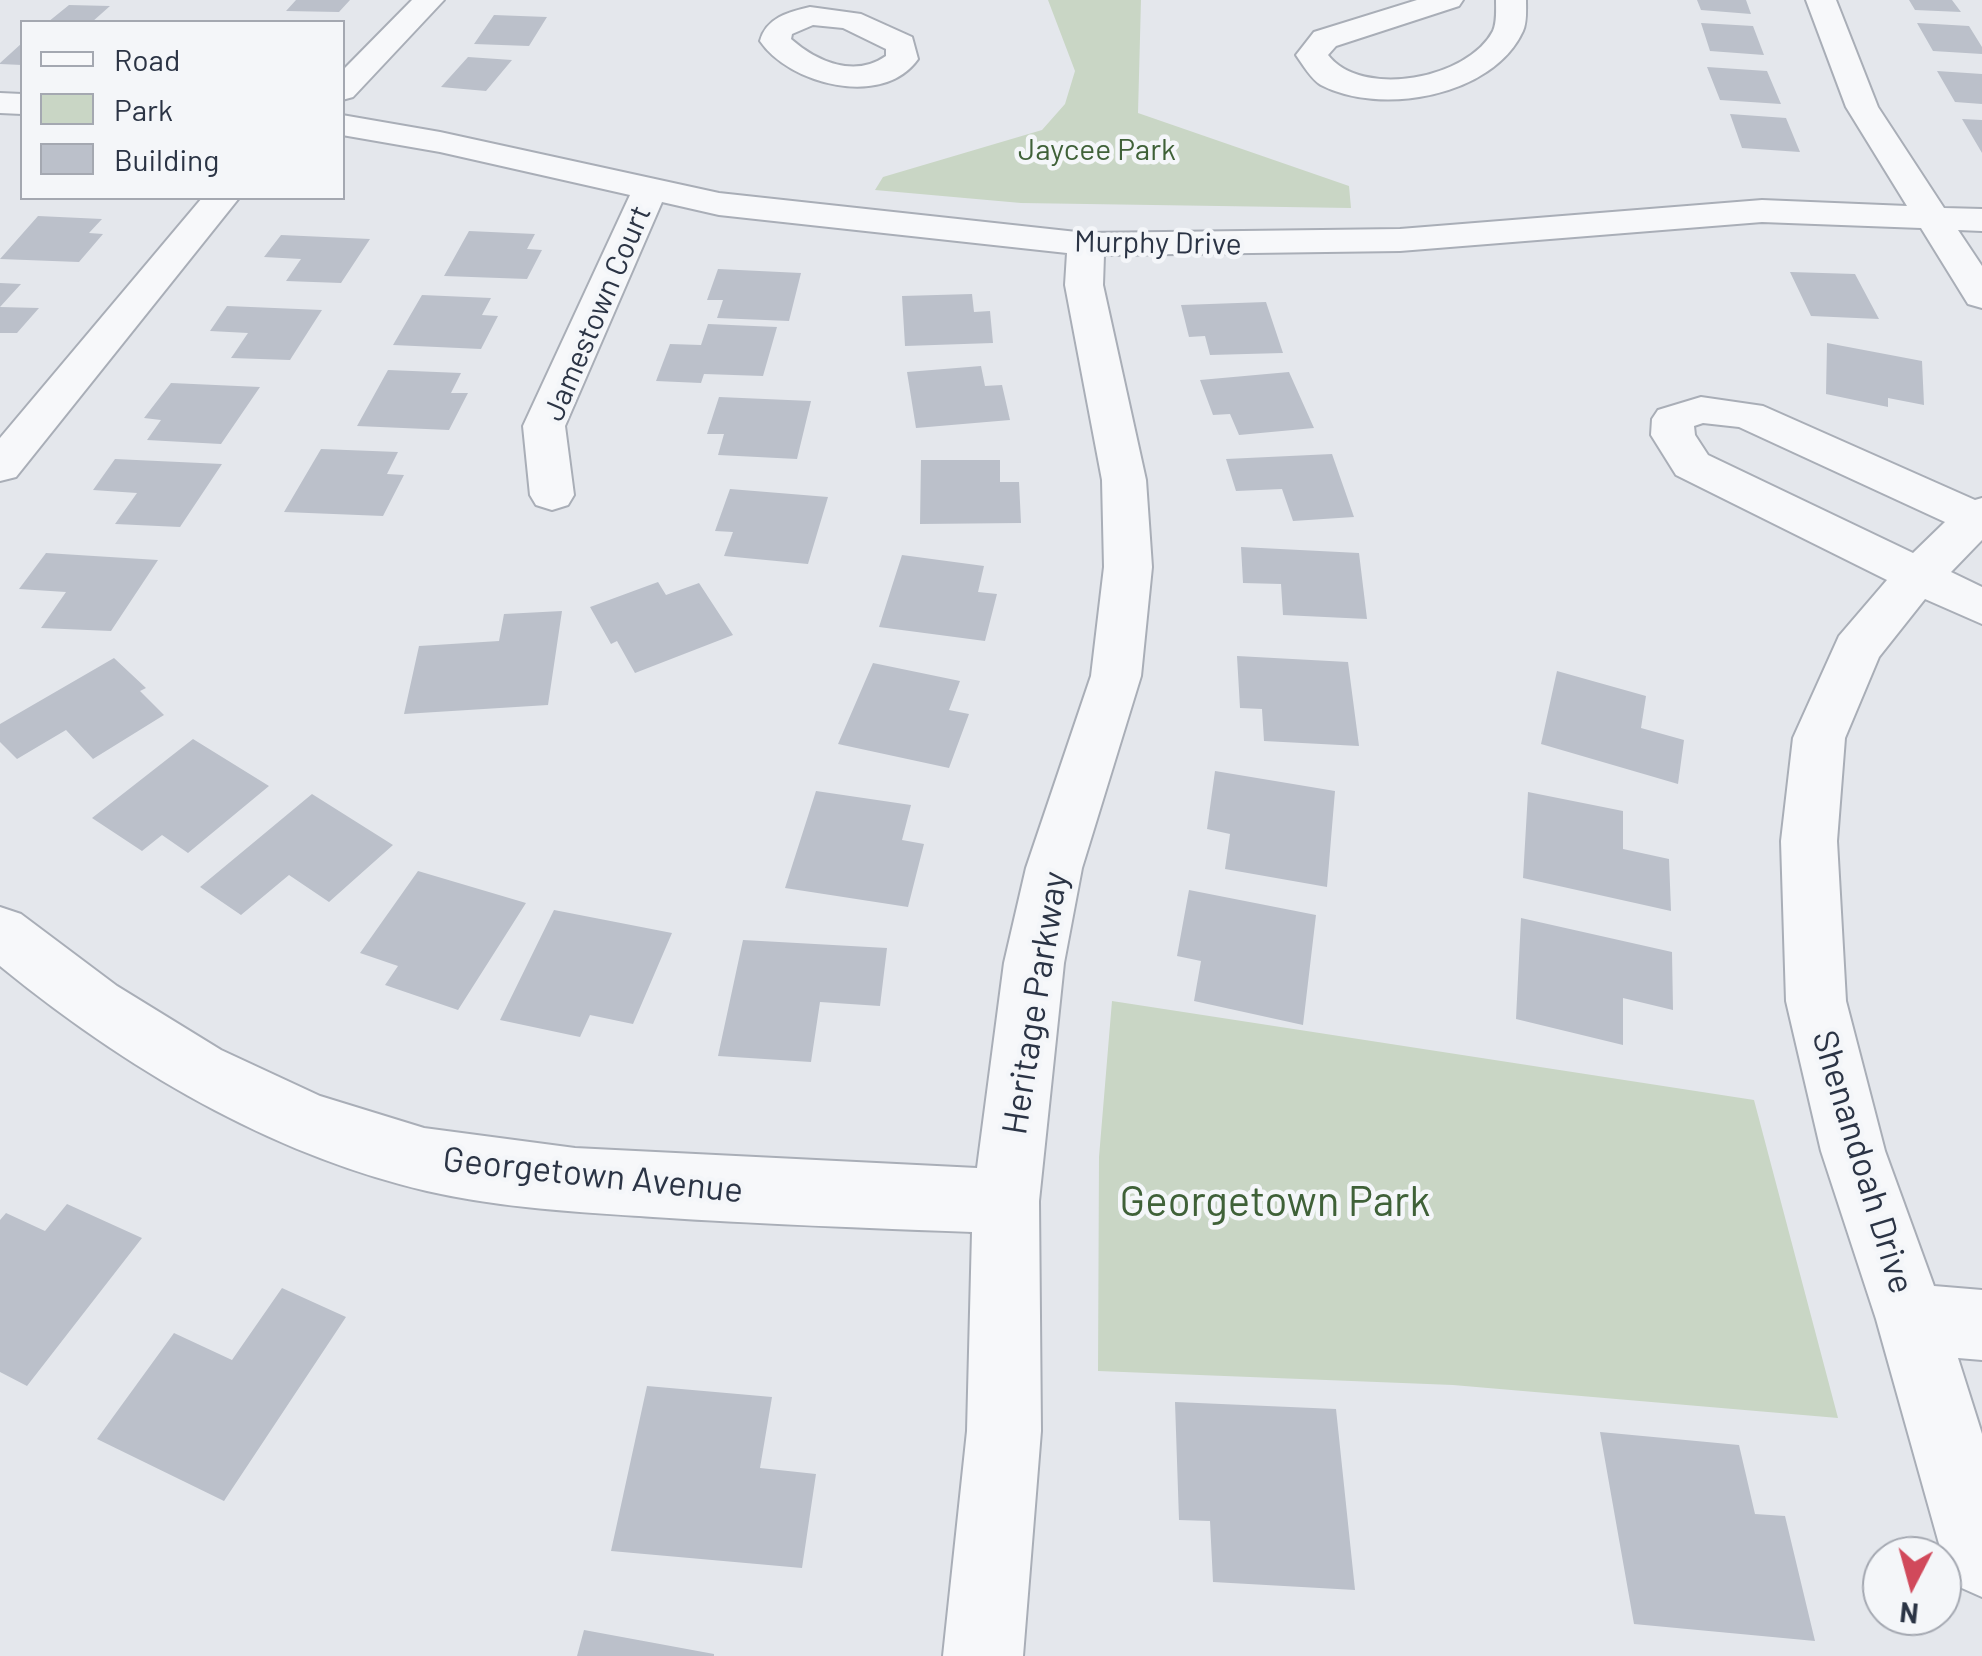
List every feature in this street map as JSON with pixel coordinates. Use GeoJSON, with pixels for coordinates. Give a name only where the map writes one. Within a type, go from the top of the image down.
{"type":"FeatureCollection","features":[{"type":"Feature","properties":{"kind":"street"},"geometry":{"type":"LineString","coordinates":[[345,87],[428,0]]}},
{"type":"Feature","properties":{"kind":"street"},"geometry":{"type":"LineString","coordinates":[[1448,0],[1325,39],[1312,55],[1316,65],[1325,74],[1359,87],[1420,87],[1477,65],[1510,36],[1515,12],[1511,0]]}},
{"type":"Feature","properties":{"kind":"street"},"geometry":{"type":"LineString","coordinates":[[1821,0],[1862,106],[1982,296]]}},
{"type":"Feature","properties":{"kind":"street","name":"Murphy Drive"},"geometry":{"type":"LineString","coordinates":[[345,126],[440,142],[649,192],[719,204],[1086,244],[1400,240],[1762,211],[1982,220]]}},
{"type":"Feature","properties":{"kind":"street","name":"Jamestown Court"},"geometry":{"type":"LineString","coordinates":[[552,495],[544,426],[649,192]]}},
{"type":"Feature","properties":{"kind":"street"},"geometry":{"type":"LineString","coordinates":[[0,468],[219,200]]}},
{"type":"Feature","properties":{"kind":"street","name":"Heritage Parkway"},"geometry":{"type":"LineString","coordinates":[[983,1656],[1004,1431],[1006,1201],[1034,963],[1054,868],[1116,676],[1128,568],[1124,480],[1084,286],[1086,244]]}},
{"type":"Feature","properties":{"kind":"street"},"geometry":{"type":"LineString","coordinates":[[1980,517],[1748,415],[1701,410],[1673,419],[1673,435],[1692,465],[1982,607]]}},
{"type":"Feature","properties":{"kind":"street","name":"Shenandoah Drive"},"geometry":{"type":"LineString","coordinates":[[1980,517],[1918,576],[1857,648],[1820,738],[1809,842],[1816,1002],[1853,1151],[1910,1319],[1982,1558]]}},
{"type":"Feature","properties":{"kind":"street","name":"Georgetown Avenue"},"geometry":{"type":"LineString","coordinates":[[0,932],[71,991],[252,1097],[332,1130],[424,1159],[589,1181],[817,1195],[1006,1201]]}},
{"type":"Feature","properties":{"kind":"street"},"geometry":{"type":"LineString","coordinates":[[1910,1319],[1982,1326]]}},
{"type":"Feature","properties":{"kind":"green space","name":"Jaycee Park"},"geometry":{"type":"Polygon","coordinates":[[[1048,0],[1141,0],[1138,113],[1349,186],[1351,208],[1021,203],[875,190],[883,177],[1042,130],[1065,104],[1075,71],[1048,0]]]}},
{"type":"Feature","properties":{"kind":"green space","name":"Georgetown Park"},"geometry":{"type":"Polygon","coordinates":[[[1112,1001],[1754,1100],[1838,1418],[1453,1385],[1098,1371],[1099,1157],[1112,1001]]]}},
{"type":"Feature","properties":{"kind":"building"},"geometry":{"type":"Polygon","coordinates":[[[296,0],[350,0],[339,12],[286,11],[296,0]]]}},
{"type":"Feature","properties":{"kind":"building"},"geometry":{"type":"Polygon","coordinates":[[[1697,0],[1746,0],[1751,14],[1701,10],[1697,0]]]}},
{"type":"Feature","properties":{"kind":"building"},"geometry":{"type":"Polygon","coordinates":[[[1909,0],[1952,0],[1961,12],[1915,10],[1909,0]]]}},
{"type":"Feature","properties":{"kind":"building"},"geometry":{"type":"Polygon","coordinates":[[[69,5],[110,6],[94,20],[50,20],[69,5]]]}},
{"type":"Feature","properties":{"kind":"building"},"geometry":{"type":"Polygon","coordinates":[[[494,15],[547,17],[529,46],[474,44],[494,15]]]}},
{"type":"Feature","properties":{"kind":"building"},"geometry":{"type":"Polygon","coordinates":[[[1701,23],[1753,26],[1764,55],[1710,51],[1701,23]]]}},
{"type":"Feature","properties":{"kind":"building"},"geometry":{"type":"Polygon","coordinates":[[[1917,23],[1969,26],[1982,54],[1933,51],[1917,23]]]}},
{"type":"Feature","properties":{"kind":"building"},"geometry":{"type":"Polygon","coordinates":[[[20,45],[20,65],[0,63],[20,45]]]}},
{"type":"Feature","properties":{"kind":"building"},"geometry":{"type":"Polygon","coordinates":[[[468,57],[512,60],[486,91],[441,87],[468,57]]]}},
{"type":"Feature","properties":{"kind":"building"},"geometry":{"type":"Polygon","coordinates":[[[1707,67],[1767,71],[1781,104],[1720,100],[1707,67]]]}},
{"type":"Feature","properties":{"kind":"building"},"geometry":{"type":"Polygon","coordinates":[[[1937,71],[1982,74],[1982,104],[1955,102],[1937,71]]]}},
{"type":"Feature","properties":{"kind":"building"},"geometry":{"type":"Polygon","coordinates":[[[1730,114],[1786,118],[1800,152],[1742,148],[1730,114]]]}},
{"type":"Feature","properties":{"kind":"building"},"geometry":{"type":"Polygon","coordinates":[[[1962,119],[1982,120],[1982,153],[1962,119]]]}},
{"type":"Feature","properties":{"kind":"building"},"geometry":{"type":"Polygon","coordinates":[[[38,216],[102,219],[89,233],[103,234],[79,262],[0,259],[38,216]]]}},
{"type":"Feature","properties":{"kind":"building"},"geometry":{"type":"Polygon","coordinates":[[[469,231],[535,234],[527,249],[542,250],[527,279],[444,276],[469,231]]]}},
{"type":"Feature","properties":{"kind":"building"},"geometry":{"type":"Polygon","coordinates":[[[281,235],[370,239],[341,283],[286,281],[301,259],[264,257],[281,235]]]}},
{"type":"Feature","properties":{"kind":"building"},"geometry":{"type":"Polygon","coordinates":[[[718,269],[801,273],[789,321],[717,318],[723,300],[707,300],[718,269]]]}},
{"type":"Feature","properties":{"kind":"building"},"geometry":{"type":"Polygon","coordinates":[[[1790,272],[1855,274],[1879,319],[1811,316],[1790,272]]]}},
{"type":"Feature","properties":{"kind":"building"},"geometry":{"type":"Polygon","coordinates":[[[0,283],[21,284],[0,307],[0,283]]]}},
{"type":"Feature","properties":{"kind":"building"},"geometry":{"type":"Polygon","coordinates":[[[972,294],[974,312],[990,311],[993,343],[905,346],[902,296],[972,294]]]}},
{"type":"Feature","properties":{"kind":"building"},"geometry":{"type":"Polygon","coordinates":[[[422,295],[491,298],[482,315],[498,316],[481,349],[393,345],[422,295]]]}},
{"type":"Feature","properties":{"kind":"building"},"geometry":{"type":"Polygon","coordinates":[[[1266,302],[1283,353],[1210,355],[1205,336],[1189,337],[1181,305],[1266,302]]]}},
{"type":"Feature","properties":{"kind":"building"},"geometry":{"type":"Polygon","coordinates":[[[227,306],[322,310],[290,360],[231,358],[248,333],[210,331],[227,306]]]}},
{"type":"Feature","properties":{"kind":"building"},"geometry":{"type":"Polygon","coordinates":[[[0,307],[39,308],[17,333],[0,333],[0,307]]]}},
{"type":"Feature","properties":{"kind":"building"},"geometry":{"type":"Polygon","coordinates":[[[708,324],[777,327],[763,376],[704,374],[701,383],[656,381],[670,344],[701,345],[708,324]]]}},
{"type":"Feature","properties":{"kind":"building"},"geometry":{"type":"Polygon","coordinates":[[[1827,343],[1922,361],[1924,405],[1888,398],[1888,407],[1826,394],[1827,343]]]}},
{"type":"Feature","properties":{"kind":"building"},"geometry":{"type":"Polygon","coordinates":[[[981,366],[985,386],[1002,385],[1010,420],[916,428],[907,372],[981,366]]]}},
{"type":"Feature","properties":{"kind":"building"},"geometry":{"type":"Polygon","coordinates":[[[388,370],[461,373],[451,393],[468,393],[449,430],[357,426],[388,370]]]}},
{"type":"Feature","properties":{"kind":"building"},"geometry":{"type":"Polygon","coordinates":[[[1289,372],[1314,428],[1239,435],[1230,414],[1213,415],[1200,380],[1289,372]]]}},
{"type":"Feature","properties":{"kind":"building"},"geometry":{"type":"Polygon","coordinates":[[[171,383],[260,387],[221,444],[147,440],[161,420],[144,418],[171,383]]]}},
{"type":"Feature","properties":{"kind":"building"},"geometry":{"type":"Polygon","coordinates":[[[719,397],[811,401],[797,459],[718,455],[724,434],[707,434],[719,397]]]}},
{"type":"Feature","properties":{"kind":"building"},"geometry":{"type":"Polygon","coordinates":[[[321,449],[398,452],[387,474],[404,475],[383,516],[284,512],[321,449]]]}},
{"type":"Feature","properties":{"kind":"building"},"geometry":{"type":"Polygon","coordinates":[[[1332,454],[1354,517],[1293,521],[1282,489],[1236,491],[1226,459],[1332,454]]]}},
{"type":"Feature","properties":{"kind":"building"},"geometry":{"type":"Polygon","coordinates":[[[115,459],[222,464],[180,527],[115,524],[137,493],[93,490],[115,459]]]}},
{"type":"Feature","properties":{"kind":"building"},"geometry":{"type":"Polygon","coordinates":[[[921,460],[1000,460],[1000,482],[1019,482],[1021,523],[920,524],[921,460]]]}},
{"type":"Feature","properties":{"kind":"building"},"geometry":{"type":"Polygon","coordinates":[[[730,489],[828,497],[808,564],[724,556],[733,532],[715,531],[730,489]]]}},
{"type":"Feature","properties":{"kind":"building"},"geometry":{"type":"Polygon","coordinates":[[[1241,547],[1359,553],[1367,619],[1283,615],[1281,584],[1243,583],[1241,547]]]}},
{"type":"Feature","properties":{"kind":"building"},"geometry":{"type":"Polygon","coordinates":[[[46,553],[158,560],[111,631],[41,628],[66,592],[19,589],[46,553]]]}},
{"type":"Feature","properties":{"kind":"building"},"geometry":{"type":"Polygon","coordinates":[[[902,555],[984,566],[978,592],[997,594],[985,641],[879,627],[902,555]]]}},
{"type":"Feature","properties":{"kind":"building"},"geometry":{"type":"Polygon","coordinates":[[[658,582],[666,595],[699,583],[733,635],[635,673],[617,641],[611,644],[590,607],[658,582]]]}},
{"type":"Feature","properties":{"kind":"building"},"geometry":{"type":"Polygon","coordinates":[[[562,611],[548,705],[404,714],[419,646],[499,641],[504,614],[562,611]]]}},
{"type":"Feature","properties":{"kind":"building"},"geometry":{"type":"Polygon","coordinates":[[[1237,656],[1348,662],[1359,746],[1264,741],[1262,709],[1240,708],[1237,656]]]}},
{"type":"Feature","properties":{"kind":"building"},"geometry":{"type":"Polygon","coordinates":[[[114,658],[146,688],[140,691],[164,715],[93,759],[66,730],[17,759],[0,742],[0,724],[114,658]]]}},
{"type":"Feature","properties":{"kind":"building"},"geometry":{"type":"Polygon","coordinates":[[[873,663],[960,681],[949,710],[969,714],[949,768],[838,744],[873,663]]]}},
{"type":"Feature","properties":{"kind":"building"},"geometry":{"type":"Polygon","coordinates":[[[1557,671],[1646,696],[1641,728],[1684,740],[1678,784],[1541,744],[1557,671]]]}},
{"type":"Feature","properties":{"kind":"building"},"geometry":{"type":"Polygon","coordinates":[[[193,739],[269,786],[188,853],[162,835],[142,851],[92,818],[193,739]]]}},
{"type":"Feature","properties":{"kind":"building"},"geometry":{"type":"Polygon","coordinates":[[[1215,771],[1335,791],[1327,887],[1225,869],[1230,834],[1207,829],[1215,771]]]}},
{"type":"Feature","properties":{"kind":"building"},"geometry":{"type":"Polygon","coordinates":[[[816,791],[911,805],[902,840],[924,844],[908,907],[785,888],[816,791]]]}},
{"type":"Feature","properties":{"kind":"building"},"geometry":{"type":"Polygon","coordinates":[[[1528,792],[1623,811],[1623,849],[1669,859],[1671,911],[1523,878],[1528,792]]]}},
{"type":"Feature","properties":{"kind":"building"},"geometry":{"type":"Polygon","coordinates":[[[312,794],[393,845],[329,902],[289,875],[241,915],[200,887],[312,794]]]}},
{"type":"Feature","properties":{"kind":"building"},"geometry":{"type":"Polygon","coordinates":[[[418,871],[526,903],[458,1010],[385,985],[398,966],[360,953],[418,871]]]}},
{"type":"Feature","properties":{"kind":"building"},"geometry":{"type":"Polygon","coordinates":[[[1189,890],[1316,915],[1303,1025],[1194,1001],[1201,961],[1177,956],[1189,890]]]}},
{"type":"Feature","properties":{"kind":"building"},"geometry":{"type":"Polygon","coordinates":[[[554,910],[672,933],[633,1024],[590,1015],[580,1037],[500,1020],[554,910]]]}},
{"type":"Feature","properties":{"kind":"building"},"geometry":{"type":"Polygon","coordinates":[[[1521,918],[1672,952],[1673,1010],[1623,998],[1623,1045],[1516,1019],[1521,918]]]}},
{"type":"Feature","properties":{"kind":"building"},"geometry":{"type":"Polygon","coordinates":[[[743,940],[887,948],[880,1006],[820,1002],[811,1062],[718,1056],[743,940]]]}},
{"type":"Feature","properties":{"kind":"building"},"geometry":{"type":"Polygon","coordinates":[[[67,1204],[142,1238],[27,1386],[0,1372],[0,1220],[6,1213],[45,1231],[67,1204]]]}},
{"type":"Feature","properties":{"kind":"building"},"geometry":{"type":"Polygon","coordinates":[[[282,1288],[346,1317],[224,1501],[97,1439],[174,1333],[232,1360],[282,1288]]]}},
{"type":"Feature","properties":{"kind":"building"},"geometry":{"type":"Polygon","coordinates":[[[647,1386],[772,1397],[760,1468],[816,1474],[802,1568],[611,1551],[647,1386]]]}},
{"type":"Feature","properties":{"kind":"building"},"geometry":{"type":"Polygon","coordinates":[[[1175,1402],[1336,1409],[1355,1590],[1213,1582],[1210,1521],[1179,1520],[1175,1402]]]}},
{"type":"Feature","properties":{"kind":"building"},"geometry":{"type":"Polygon","coordinates":[[[1600,1432],[1739,1445],[1755,1514],[1785,1516],[1815,1641],[1634,1624],[1600,1432]]]}},
{"type":"Feature","properties":{"kind":"building"},"geometry":{"type":"Polygon","coordinates":[[[584,1630],[714,1654],[714,1656],[577,1656],[584,1630]]]}}]}
